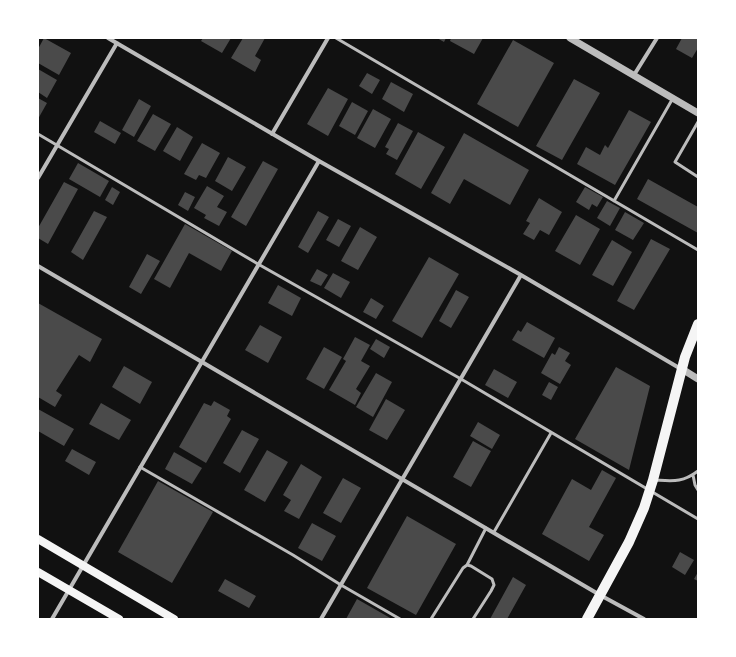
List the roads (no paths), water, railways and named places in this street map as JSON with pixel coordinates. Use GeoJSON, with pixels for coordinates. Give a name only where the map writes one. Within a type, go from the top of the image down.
{"type":"FeatureCollection","features":[{"type":"Feature","properties":{"kind":"main road"},"geometry":{"type":"LineString","coordinates":[[587,619],[638,525],[650,491],[685,357],[698,324]]}},
{"type":"Feature","properties":{"kind":"main road"},"geometry":{"type":"LineString","coordinates":[[38,539],[174,619]]}},
{"type":"Feature","properties":{"kind":"main road"},"geometry":{"type":"LineString","coordinates":[[38,572],[119,619]]}},
{"type":"Feature","properties":{"kind":"street"},"geometry":{"type":"LineString","coordinates":[[108,38],[319,161],[521,275],[698,379]]}},
{"type":"Feature","properties":{"kind":"street"},"geometry":{"type":"LineString","coordinates":[[272,134],[328,38]]}},
{"type":"Feature","properties":{"kind":"street"},"geometry":{"type":"LineString","coordinates":[[570,38],[698,113]]}},
{"type":"Feature","properties":{"kind":"street"},"geometry":{"type":"LineString","coordinates":[[634,75],[657,38]]}},
{"type":"Feature","properties":{"kind":"street"},"geometry":{"type":"LineString","coordinates":[[38,178],[117,43]]}},
{"type":"Feature","properties":{"kind":"street"},"geometry":{"type":"LineString","coordinates":[[52,619],[82,565],[319,161]]}},
{"type":"Feature","properties":{"kind":"street"},"geometry":{"type":"LineString","coordinates":[[38,266],[600,595],[644,619]]}},
{"type":"Feature","properties":{"kind":"street"},"geometry":{"type":"LineString","coordinates":[[321,619],[521,275]]}},
{"type":"Feature","properties":{"kind":"lane"},"geometry":{"type":"LineString","coordinates":[[336,38],[698,250]]}},
{"type":"Feature","properties":{"kind":"lane"},"geometry":{"type":"LineString","coordinates":[[614,201],[673,98]]}},
{"type":"Feature","properties":{"kind":"lane"},"geometry":{"type":"LineString","coordinates":[[698,122],[674,162],[698,177]]}},
{"type":"Feature","properties":{"kind":"lane"},"geometry":{"type":"LineString","coordinates":[[38,134],[258,264],[461,379],[698,520]]}},
{"type":"Feature","properties":{"kind":"lane"},"geometry":{"type":"LineString","coordinates":[[494,532],[551,433]]}},
{"type":"Feature","properties":{"kind":"lane"},"geometry":{"type":"LineString","coordinates":[[140,467],[293,555],[400,619]]}},
{"type":"Feature","properties":{"kind":"lane"},"geometry":{"type":"LineString","coordinates":[[653,480],[679,481],[693,475],[698,471]]}},
{"type":"Feature","properties":{"kind":"lane"},"geometry":{"type":"LineString","coordinates":[[693,475],[695,485],[698,490]]}},
{"type":"Feature","properties":{"kind":"lane"},"geometry":{"type":"LineString","coordinates":[[431,619],[463,568],[467,565],[486,528]]}},
{"type":"Feature","properties":{"kind":"lane"},"geometry":{"type":"LineString","coordinates":[[467,565],[492,579],[494,585],[473,619]]}}]}
